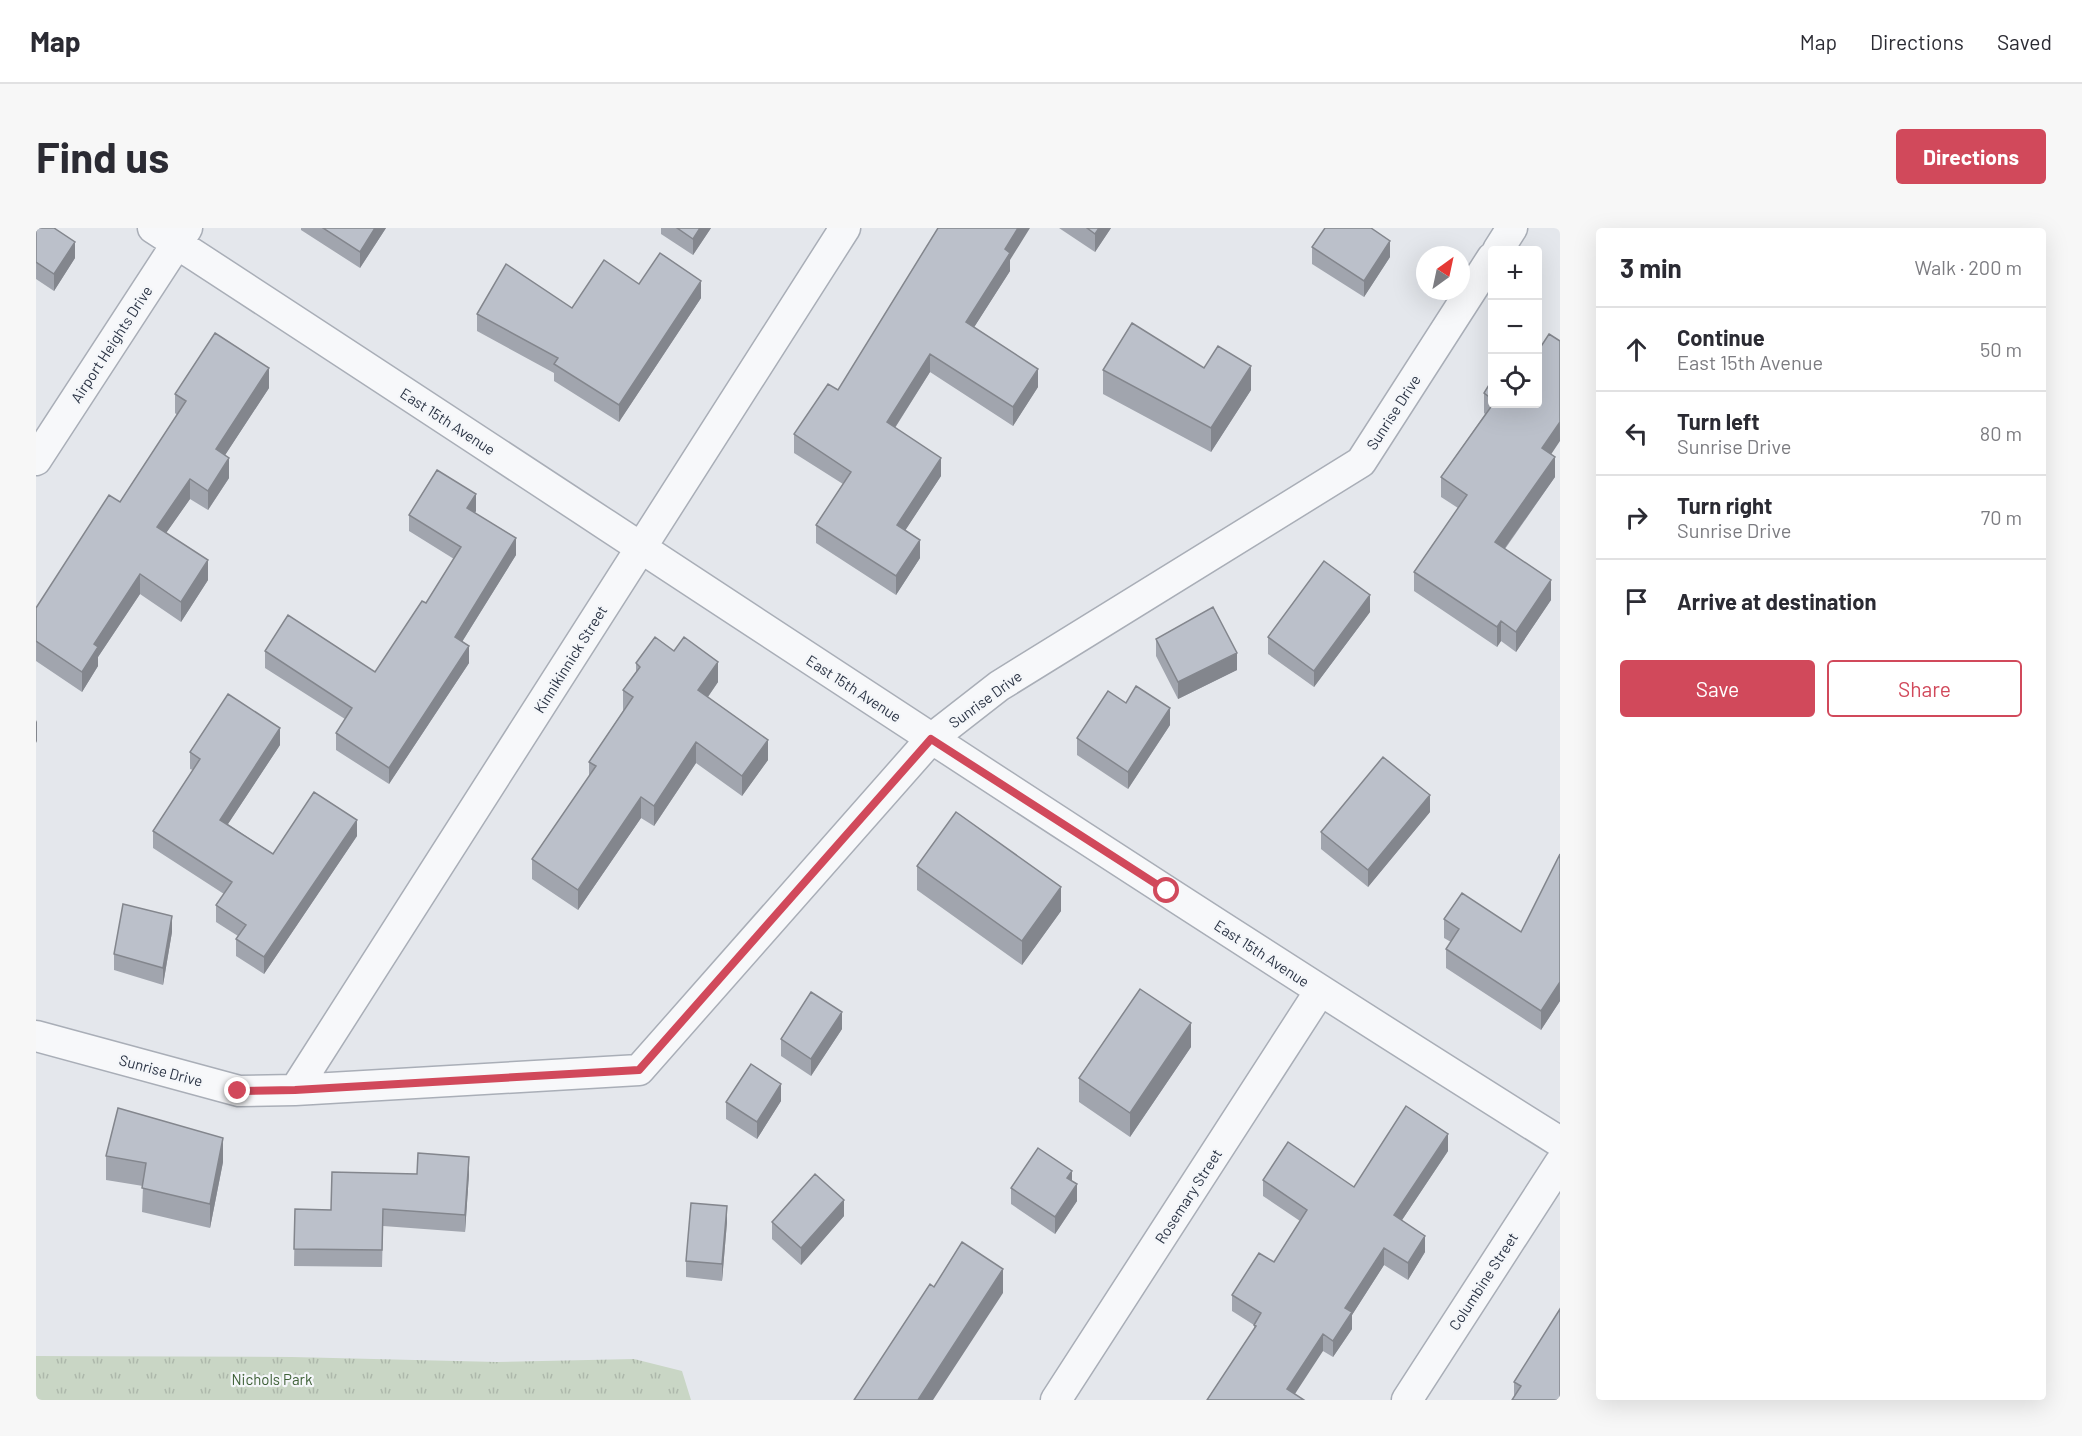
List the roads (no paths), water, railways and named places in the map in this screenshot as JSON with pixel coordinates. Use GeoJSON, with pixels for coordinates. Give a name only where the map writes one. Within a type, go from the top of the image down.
{"type":"FeatureCollection","features":[{"type":"Feature","properties":{"kind":"street","name":"Kinnikinnick Street"},"geometry":{"type":"LineString","coordinates":[[295,1090],[845,228]]}},
{"type":"Feature","properties":{"kind":"street"},"geometry":{"type":"LineString","coordinates":[[1501,246],[1512,228]]}},
{"type":"Feature","properties":{"kind":"street","name":"East 15th Avenue"},"geometry":{"type":"LineString","coordinates":[[172,233],[640,548],[931,739],[1320,991],[1560,1142]]}},
{"type":"Feature","properties":{"kind":"street","name":"Airport Heights Drive"},"geometry":{"type":"LineString","coordinates":[[36,460],[172,233]]}},
{"type":"Feature","properties":{"kind":"street","name":"Sunrise Drive"},"geometry":{"type":"LineString","coordinates":[[36,1036],[238,1091],[295,1090],[639,1070],[931,739],[999,686],[1361,462],[1488,264]]}},
{"type":"Feature","properties":{"kind":"street","name":"Rosemary Street"},"geometry":{"type":"LineString","coordinates":[[1056,1400],[1320,991]]}},
{"type":"Feature","properties":{"kind":"street","name":"Columbine Street"},"geometry":{"type":"LineString","coordinates":[[1407,1400],[1560,1163]]}},
{"type":"Feature","properties":{"kind":"park label","name":"Nichols Park"},"geometry":{"type":"Point","coordinates":[272,1379]}}]}
